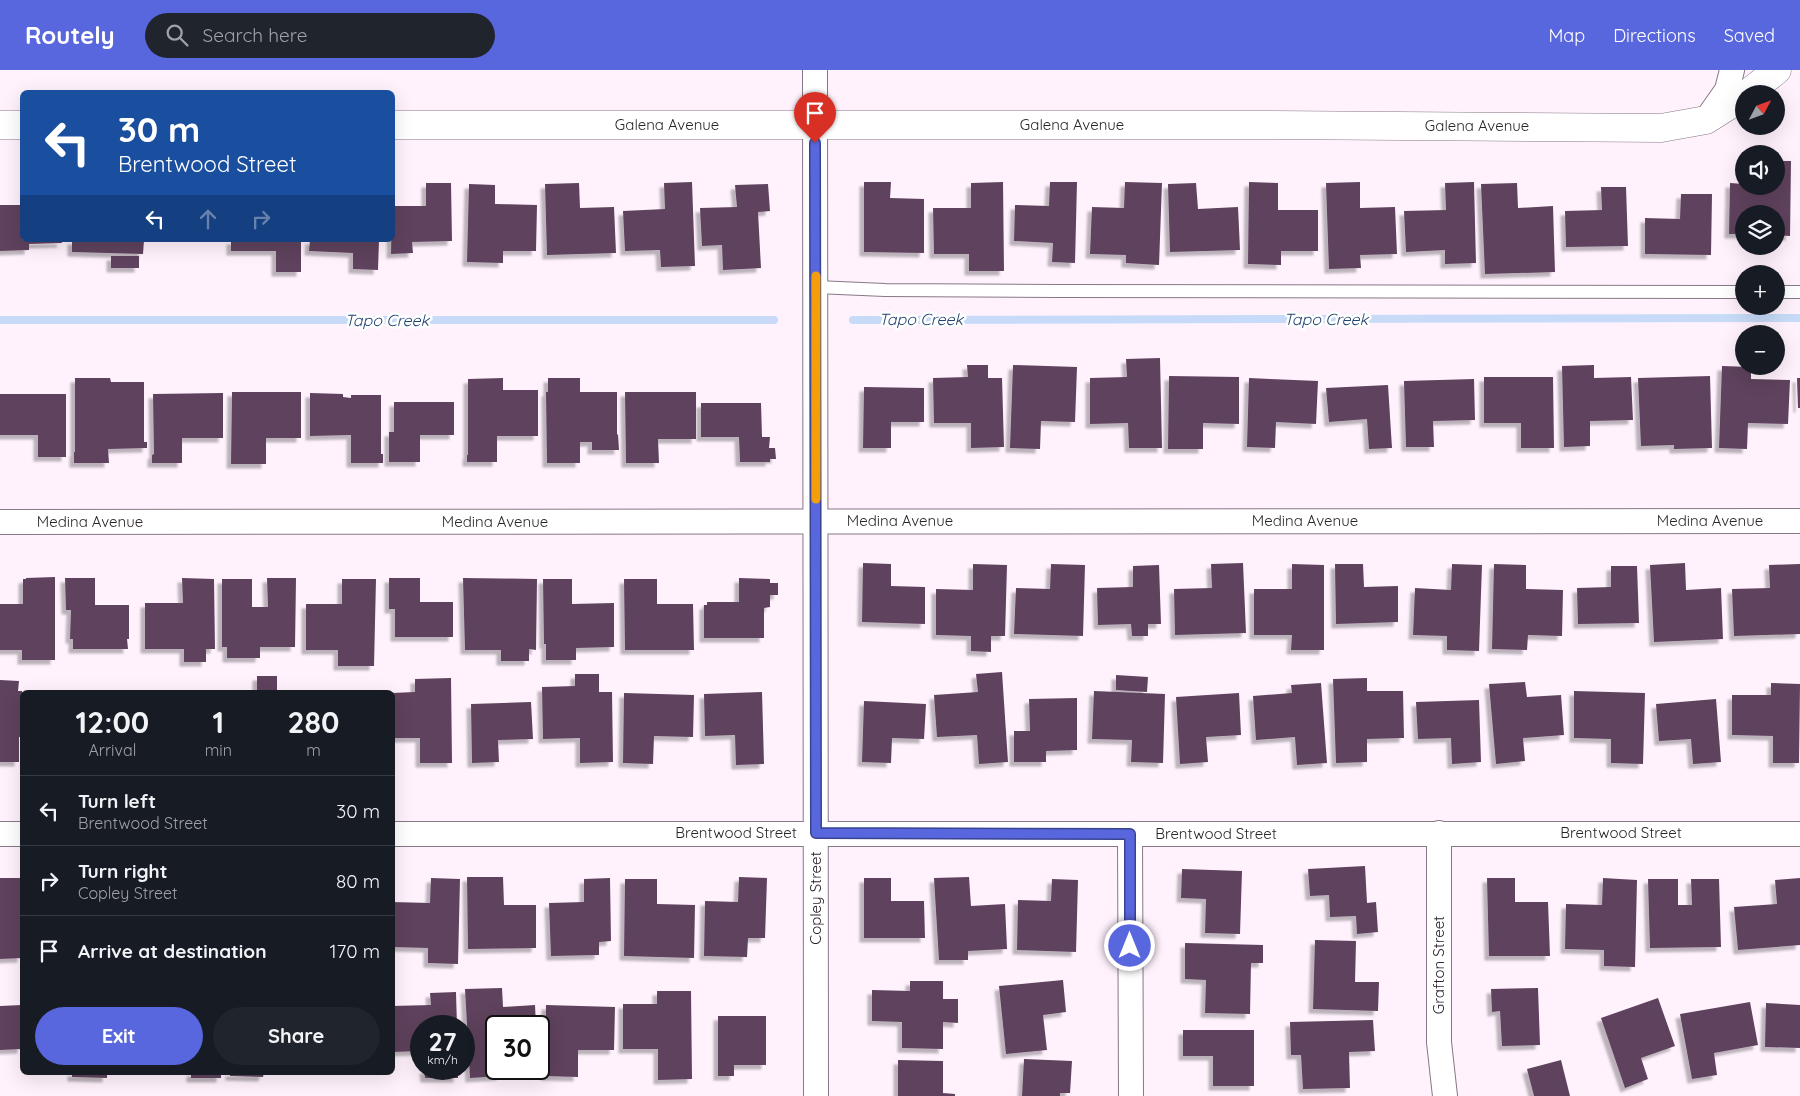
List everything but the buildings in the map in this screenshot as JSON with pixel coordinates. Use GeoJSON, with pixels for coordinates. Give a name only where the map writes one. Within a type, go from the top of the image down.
{"type":"FeatureCollection","features":[{"type":"Feature","properties":{"kind":"street","name":"Copley Street"},"geometry":{"type":"LineString","coordinates":[[816,70],[816,1096]]}},
{"type":"Feature","properties":{"kind":"street"},"geometry":{"type":"LineString","coordinates":[[1706,120],[1727,90],[1732,70]]}},
{"type":"Feature","properties":{"kind":"street"},"geometry":{"type":"LineString","coordinates":[[1758,85],[1777,70]]}},
{"type":"Feature","properties":{"kind":"street","name":"Galena Avenue"},"geometry":{"type":"LineString","coordinates":[[395,125],[1661,128],[1706,120],[1735,102]]}},
{"type":"Feature","properties":{"kind":"street"},"geometry":{"type":"LineString","coordinates":[[0,126],[20,126]]}},
{"type":"Feature","properties":{"kind":"street","name":"Medina Avenue"},"geometry":{"type":"LineString","coordinates":[[0,522],[1800,521]]}},
{"type":"Feature","properties":{"kind":"street","name":"Grafton Street"},"geometry":{"type":"LineString","coordinates":[[1439,833],[1439,1042],[1445,1096]]}},
{"type":"Feature","properties":{"kind":"street"},"geometry":{"type":"LineString","coordinates":[[0,834],[20,834]]}},
{"type":"Feature","properties":{"kind":"street","name":"Brentwood Street"},"geometry":{"type":"LineString","coordinates":[[395,834],[1800,834]]}},
{"type":"Feature","properties":{"kind":"street"},"geometry":{"type":"LineString","coordinates":[[1130,834],[1131,1096]]}},
{"type":"Feature","properties":{"kind":"lane"},"geometry":{"type":"LineString","coordinates":[[816,287],[885,290],[1163,292],[1735,292]]}},
{"type":"Feature","properties":{"kind":"lane"},"geometry":{"type":"LineString","coordinates":[[1785,292],[1800,292]]}},
{"type":"Feature","properties":{"kind":"waterway","name":"Tapo Creek"},"geometry":{"type":"LineString","coordinates":[[853,320],[1800,318]]}},
{"type":"Feature","properties":{"kind":"waterway","name":"Tapo Creek"},"geometry":{"type":"LineString","coordinates":[[0,320],[774,320]]}},
{"type":"Feature","properties":{"kind":"slow traffic"},"geometry":{"type":"LineString","coordinates":[[816,276],[816,499]]}},
{"type":"Feature","properties":{"kind":"route"},"geometry":{"type":"LineString","coordinates":[[815,143],[816,833],[1130,834],[1130,946]]}}]}
